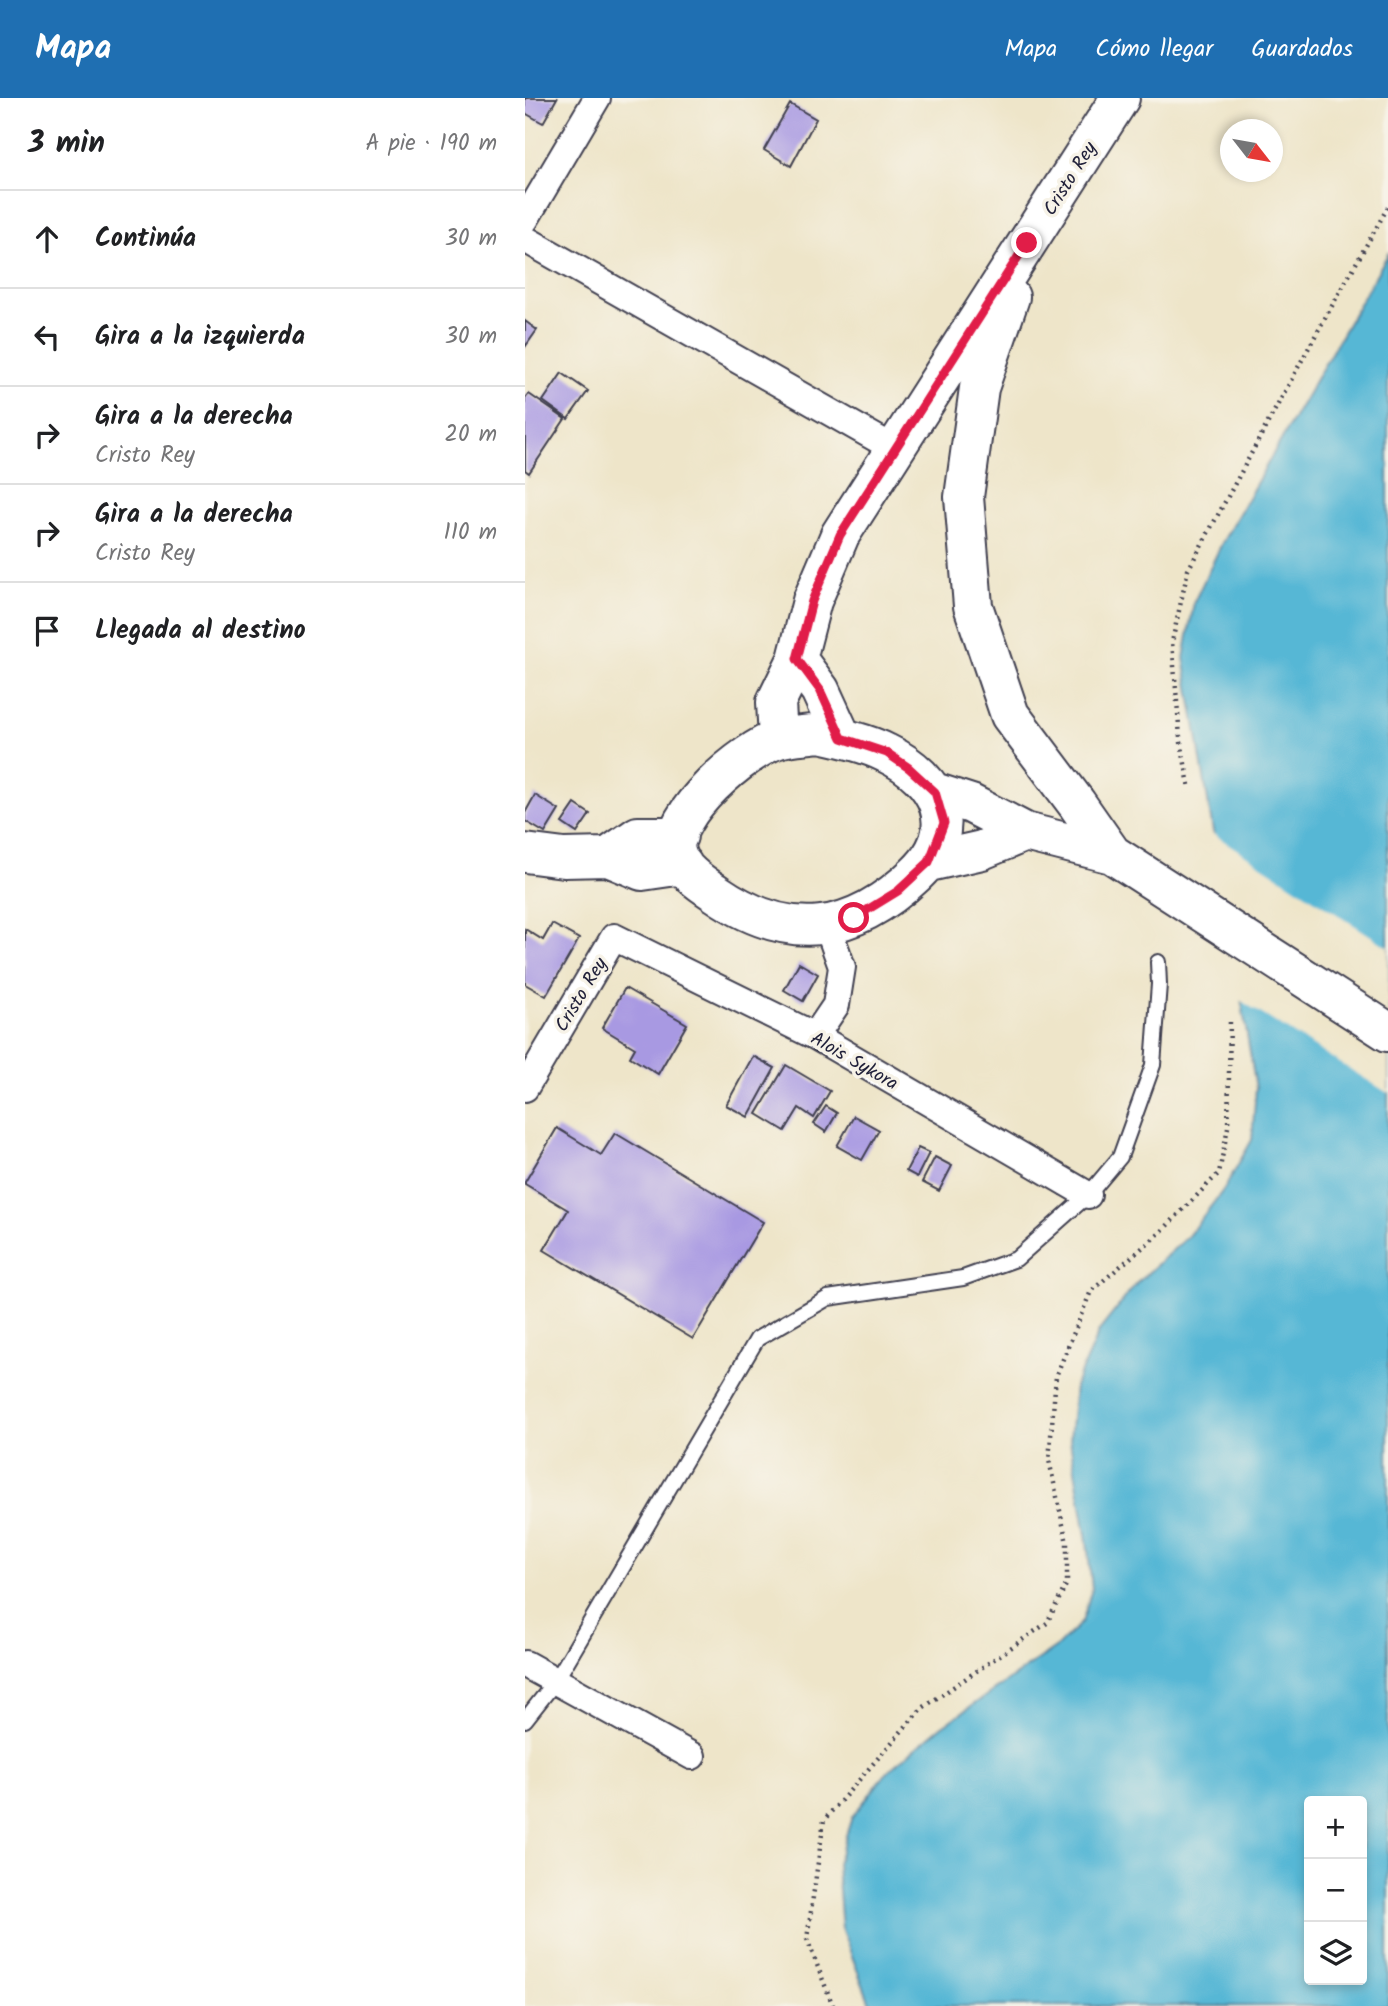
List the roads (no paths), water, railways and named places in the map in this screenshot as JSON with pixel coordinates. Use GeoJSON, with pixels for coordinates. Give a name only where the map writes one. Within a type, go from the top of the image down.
{"type":"FeatureCollection","features":[{"type":"Feature","properties":{"kind":"street"},"geometry":{"type":"LineString","coordinates":[[525,220],[597,98]]}},
{"type":"Feature","properties":{"kind":"street","name":"Cristo Rey"},"geometry":{"type":"LineString","coordinates":[[778,739],[776,702],[797,659],[812,601],[840,535],[1120,98]]}},
{"type":"Feature","properties":{"kind":"street"},"geometry":{"type":"LineString","coordinates":[[525,239],[895,449]]}},
{"type":"Feature","properties":{"kind":"street"},"geometry":{"type":"LineString","coordinates":[[1027,243],[979,388],[964,497],[973,606],[1010,715],[1112,854]]}},
{"type":"Feature","properties":{"kind":"street"},"geometry":{"type":"LineString","coordinates":[[797,659],[820,690],[842,738]]}},
{"type":"Feature","properties":{"kind":"street"},"geometry":{"type":"LineString","coordinates":[[525,852],[565,858],[608,857],[642,872],[680,851],[688,814],[702,794],[737,762],[778,739],[820,733],[887,753],[909,768],[935,792],[971,804],[1024,832],[1112,854],[1388,1032]]}},
{"type":"Feature","properties":{"kind":"street"},"geometry":{"type":"LineString","coordinates":[[680,851],[710,889],[746,910],[775,922],[798,927],[827,925],[854,918],[873,908],[898,891],[929,862],[944,823],[935,792]]}},
{"type":"Feature","properties":{"kind":"street"},"geometry":{"type":"LineString","coordinates":[[929,862],[982,850],[1024,832]]}},
{"type":"Feature","properties":{"kind":"street"},"geometry":{"type":"LineString","coordinates":[[815,1036],[837,1005],[842,967],[827,925]]}},
{"type":"Feature","properties":{"kind":"street","name":"Cristo Rey"},"geometry":{"type":"LineString","coordinates":[[525,1088],[614,937]]}},
{"type":"Feature","properties":{"kind":"street","name":"Alois Sykora"},"geometry":{"type":"LineString","coordinates":[[614,937],[815,1036],[1088,1195]]}},
{"type":"Feature","properties":{"kind":"street"},"geometry":{"type":"LineString","coordinates":[[525,1664],[692,1756]]}},
{"type":"Feature","properties":{"kind":"lane"},"geometry":{"type":"LineString","coordinates":[[525,1720],[555,1682],[757,1339],[828,1298],[963,1278],[1016,1259],[1088,1195],[1119,1157],[1153,1065],[1158,962]]}},
{"type":"Feature","properties":{"kind":"water"},"geometry":{"type":"Polygon","coordinates":[[[1388,254],[1388,2006],[871,2006],[842,1930],[837,1864],[852,1817],[888,1771],[941,1727],[1058,1646],[1082,1622],[1092,1589],[1087,1541],[1070,1441],[1075,1385],[1099,1331],[1137,1283],[1188,1236],[1224,1189],[1252,1140],[1256,1088],[1184,658],[1194,602],[1222,543],[1388,254]]]}}]}
